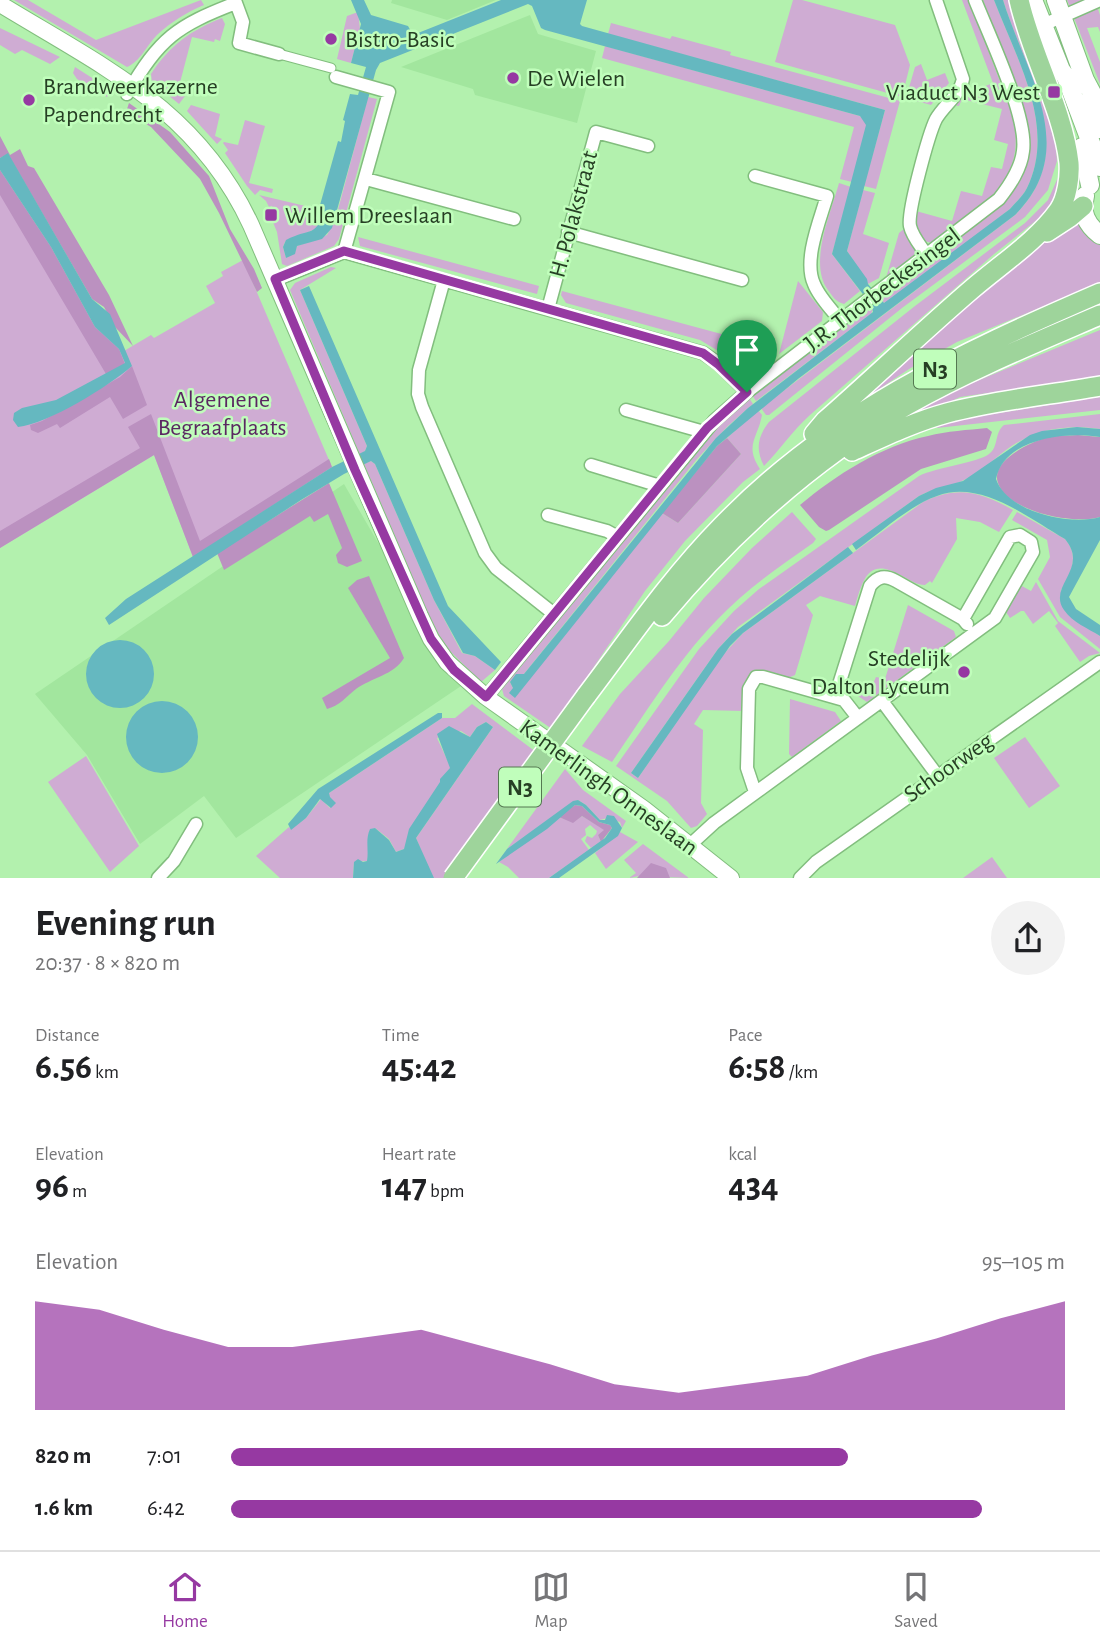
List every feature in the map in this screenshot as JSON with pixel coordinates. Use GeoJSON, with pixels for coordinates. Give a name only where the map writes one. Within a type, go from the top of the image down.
{"type":"FeatureCollection","features":[{"type":"Feature","properties":{"kind":"main road","name":"N3"},"geometry":{"type":"LineString","coordinates":[[783,469],[825,421],[1027,243],[1060,208],[1069,177],[1069,163],[1056,113],[1025,26],[1019,0]]}},
{"type":"Feature","properties":{"kind":"main road"},"geometry":{"type":"LineString","coordinates":[[1033,0],[1060,70],[1081,144],[1097,183],[1092,208],[1100,224]]}},
{"type":"Feature","properties":{"kind":"main road"},"geometry":{"type":"LineString","coordinates":[[1059,8],[1089,89],[1100,129]]}},
{"type":"Feature","properties":{"kind":"main road"},"geometry":{"type":"LineString","coordinates":[[1060,70],[1066,77],[1100,167]]}},
{"type":"Feature","properties":{"kind":"main road"},"geometry":{"type":"LineString","coordinates":[[1089,89],[1100,108]]}},
{"type":"Feature","properties":{"kind":"main road"},"geometry":{"type":"LineString","coordinates":[[1097,183],[1083,206],[1086,220],[1100,235]]}},
{"type":"Feature","properties":{"kind":"main road","name":"N3"},"geometry":{"type":"LineString","coordinates":[[1027,243],[1083,206]]}},
{"type":"Feature","properties":{"kind":"main road","name":"N3"},"geometry":{"type":"LineString","coordinates":[[469,878],[644,617],[696,554],[751,497],[841,425],[898,389],[1015,330],[1100,293]]}},
{"type":"Feature","properties":{"kind":"main road","name":"N3"},"geometry":{"type":"LineString","coordinates":[[453,878],[591,699],[687,585],[738,532],[816,466],[908,405],[978,369],[1100,315]]}},
{"type":"Feature","properties":{"kind":"main road","name":"N3"},"geometry":{"type":"LineString","coordinates":[[816,466],[898,430],[946,413],[1096,386]]}},
{"type":"Feature","properties":{"kind":"street"},"geometry":{"type":"LineString","coordinates":[[926,254],[912,233],[909,223],[911,207],[935,121],[961,88],[963,79],[936,0]]}},
{"type":"Feature","properties":{"kind":"street","name":"J.R. Thorbeckesingel"},"geometry":{"type":"LineString","coordinates":[[486,697],[704,432],[747,392],[999,199],[1009,187],[1023,152],[1023,132],[1016,105],[975,0]]}},
{"type":"Feature","properties":{"kind":"street"},"geometry":{"type":"LineString","coordinates":[[1043,25],[1059,8],[1100,0]]}},
{"type":"Feature","properties":{"kind":"street"},"geometry":{"type":"LineString","coordinates":[[129,90],[153,53],[175,31],[236,1],[243,22],[239,43],[389,92],[344,251]]}},
{"type":"Feature","properties":{"kind":"street"},"geometry":{"type":"LineString","coordinates":[[0,4],[177,121],[211,157],[226,178],[244,210],[275,279],[344,251],[703,353],[747,392]]}},
{"type":"Feature","properties":{"kind":"street"},"geometry":{"type":"LineString","coordinates":[[0,15],[47,34]]}},
{"type":"Feature","properties":{"kind":"street","name":"H. Polakstraat"},"geometry":{"type":"LineString","coordinates":[[548,309],[596,132],[648,146]]}},
{"type":"Feature","properties":{"kind":"street"},"geometry":{"type":"LineString","coordinates":[[755,176],[827,196],[810,259],[810,272],[814,285],[840,320]]}},
{"type":"Feature","properties":{"kind":"street"},"geometry":{"type":"LineString","coordinates":[[366,179],[514,219]]}},
{"type":"Feature","properties":{"kind":"street"},"geometry":{"type":"LineString","coordinates":[[568,232],[742,280]]}},
{"type":"Feature","properties":{"kind":"street","name":"Kamerlingh Onneslaan"},"geometry":{"type":"LineString","coordinates":[[275,279],[431,639],[454,670],[486,697],[644,809],[731,878]]}},
{"type":"Feature","properties":{"kind":"street"},"geometry":{"type":"LineString","coordinates":[[444,280],[417,378],[421,405],[485,553],[496,568],[554,614]]}},
{"type":"Feature","properties":{"kind":"street"},"geometry":{"type":"LineString","coordinates":[[626,410],[704,432]]}},
{"type":"Feature","properties":{"kind":"street"},"geometry":{"type":"LineString","coordinates":[[591,465],[660,486]]}},
{"type":"Feature","properties":{"kind":"street"},"geometry":{"type":"LineString","coordinates":[[548,515],[607,531],[618,537]]}},
{"type":"Feature","properties":{"kind":"street"},"geometry":{"type":"LineString","coordinates":[[690,845],[713,823],[995,618],[1033,552],[1031,542],[1020,535],[1010,537],[963,619]]}},
{"type":"Feature","properties":{"kind":"street"},"geometry":{"type":"LineString","coordinates":[[835,697],[870,586],[880,578],[887,577],[896,581],[963,619],[975,634]]}},
{"type":"Feature","properties":{"kind":"street","name":"Schoorweg"},"geometry":{"type":"LineString","coordinates":[[800,878],[816,862],[1100,662]]}},
{"type":"Feature","properties":{"kind":"street"},"geometry":{"type":"LineString","coordinates":[[755,792],[747,768],[751,681],[758,676],[763,677],[844,700],[858,718]]}},
{"type":"Feature","properties":{"kind":"street"},"geometry":{"type":"LineString","coordinates":[[883,701],[937,775]]}},
{"type":"Feature","properties":{"kind":"street"},"geometry":{"type":"LineString","coordinates":[[158,878],[174,861],[196,824]]}},
{"type":"Feature","properties":{"kind":"shaded area"},"geometry":{"type":"Polygon","coordinates":[[[392,0],[496,0],[447,20],[391,3],[392,0]]]}},
{"type":"Feature","properties":{"kind":"shaded area","name":"De Wielen"},"geometry":{"type":"Polygon","coordinates":[[[530,15],[538,34],[596,51],[577,123],[475,95],[473,89],[401,67],[530,15]]]}},
{"type":"Feature","properties":{"kind":"shaded area"},"geometry":{"type":"Polygon","coordinates":[[[129,103],[170,132],[209,176],[230,229],[262,288],[257,292],[200,179],[151,127],[126,112],[129,103]]]}},
{"type":"Feature","properties":{"kind":"shaded area"},"geometry":{"type":"Polygon","coordinates":[[[0,136],[10,155],[20,149],[28,166],[34,168],[109,295],[133,346],[115,327],[104,307],[92,299],[8,154],[0,158],[0,136]]]}},
{"type":"Feature","properties":{"kind":"shaded area"},"geometry":{"type":"Polygon","coordinates":[[[0,170],[51,247],[95,327],[119,349],[125,364],[106,374],[0,195],[0,170]]]}},
{"type":"Feature","properties":{"kind":"shaded area"},"geometry":{"type":"Polygon","coordinates":[[[132,366],[147,405],[123,419],[110,397],[60,428],[57,424],[38,433],[31,430],[30,425],[42,421],[120,377],[132,366]]]}},
{"type":"Feature","properties":{"kind":"shaded area"},"geometry":{"type":"Polygon","coordinates":[[[151,414],[200,541],[329,459],[332,467],[193,557],[154,455],[0,548],[0,531],[140,448],[128,427],[151,414]]]}},
{"type":"Feature","properties":{"kind":"shaded area"},"geometry":{"type":"Polygon","coordinates":[[[987,428],[992,432],[986,449],[921,469],[829,530],[819,527],[800,505],[860,463],[893,447],[935,434],[987,428]]]}},
{"type":"Feature","properties":{"kind":"shaded area"},"geometry":{"type":"Polygon","coordinates":[[[1078,435],[1100,437],[1100,517],[1075,519],[1043,514],[1015,502],[1004,493],[997,475],[1005,460],[1012,454],[1045,438],[1078,435]]]}},
{"type":"Feature","properties":{"kind":"shaded area"},"geometry":{"type":"Polygon","coordinates":[[[727,438],[741,454],[678,523],[662,513],[717,446],[727,438]]]}},
{"type":"Feature","properties":{"kind":"shaded area"},"geometry":{"type":"Polygon","coordinates":[[[329,483],[362,561],[347,567],[338,563],[336,555],[342,548],[328,514],[314,522],[310,516],[224,570],[217,553],[329,483]]]}},
{"type":"Feature","properties":{"kind":"shaded area"},"geometry":{"type":"Polygon","coordinates":[[[344,484],[461,686],[236,838],[204,796],[140,844],[87,755],[35,694],[344,484]]]}},
{"type":"Feature","properties":{"kind":"shaded area"},"geometry":{"type":"Polygon","coordinates":[[[369,576],[404,658],[400,664],[382,676],[362,685],[327,709],[322,698],[390,658],[348,588],[357,580],[369,576]]]}},
{"type":"Feature","properties":{"kind":"shaded area"},"geometry":{"type":"Polygon","coordinates":[[[575,805],[582,806],[599,822],[610,825],[612,828],[601,842],[598,835],[604,830],[582,816],[573,823],[559,817],[575,805]]]}},
{"type":"Feature","properties":{"kind":"shaded area"},"geometry":{"type":"Polygon","coordinates":[[[651,863],[666,868],[670,878],[637,878],[651,863]]]}},
{"type":"Feature","properties":{"kind":"green space"},"geometry":{"type":"Polygon","coordinates":[[[14,0],[28,0],[96,40],[201,0],[204,5],[168,26],[136,61],[127,67],[14,0]]]}},
{"type":"Feature","properties":{"kind":"green space"},"geometry":{"type":"Polygon","coordinates":[[[793,0],[802,0],[895,25],[910,65],[902,97],[775,62],[793,0]]]}},
{"type":"Feature","properties":{"kind":"green space"},"geometry":{"type":"Polygon","coordinates":[[[962,0],[969,0],[1013,116],[1016,140],[1013,160],[996,192],[967,218],[932,243],[924,241],[916,230],[916,211],[952,221],[961,191],[982,196],[991,167],[1002,169],[1008,144],[994,140],[1002,109],[962,99],[959,106],[953,105],[967,85],[970,92],[993,83],[962,0]]]}},
{"type":"Feature","properties":{"kind":"green space"},"geometry":{"type":"Polygon","coordinates":[[[983,0],[994,0],[1022,69],[1036,117],[1038,141],[1035,164],[1027,188],[1010,209],[887,303],[882,302],[879,298],[998,208],[1022,176],[1027,160],[1027,126],[983,0]]]}},
{"type":"Feature","properties":{"kind":"green space"},"geometry":{"type":"Polygon","coordinates":[[[1003,0],[1010,0],[1019,40],[1046,110],[1056,148],[1057,161],[1048,190],[1025,217],[902,308],[766,415],[761,408],[1015,215],[1034,190],[1044,164],[1046,137],[1042,110],[1003,0]]]}},
{"type":"Feature","properties":{"kind":"green space"},"geometry":{"type":"Polygon","coordinates":[[[1067,0],[1095,0],[1100,15],[1100,32],[1098,27],[1087,28],[1100,62],[1100,84],[1067,0]]]}},
{"type":"Feature","properties":{"kind":"green space"},"geometry":{"type":"Polygon","coordinates":[[[358,12],[360,29],[351,63],[337,59],[347,16],[358,12]]]}},
{"type":"Feature","properties":{"kind":"green space"},"geometry":{"type":"Polygon","coordinates":[[[222,18],[225,24],[220,41],[192,37],[177,94],[185,96],[179,104],[152,82],[151,74],[165,55],[182,40],[222,18]]]}},
{"type":"Feature","properties":{"kind":"green space"},"geometry":{"type":"Polygon","coordinates":[[[611,23],[670,39],[672,36],[731,52],[730,55],[900,101],[876,189],[864,186],[885,110],[608,34],[611,23]]]}},
{"type":"Feature","properties":{"kind":"green space"},"geometry":{"type":"Polygon","coordinates":[[[0,28],[60,57],[50,64],[22,50],[15,54],[0,45],[0,28]]]}},
{"type":"Feature","properties":{"kind":"green space"},"geometry":{"type":"Polygon","coordinates":[[[605,46],[860,116],[866,122],[867,128],[852,182],[840,179],[854,127],[602,58],[605,46]]]}},
{"type":"Feature","properties":{"kind":"green space"},"geometry":{"type":"Polygon","coordinates":[[[921,64],[927,80],[945,73],[949,83],[931,105],[906,98],[915,67],[921,64]]]}},
{"type":"Feature","properties":{"kind":"green space"},"geometry":{"type":"Polygon","coordinates":[[[75,67],[111,90],[107,97],[77,79],[73,73],[75,67]]]}},
{"type":"Feature","properties":{"kind":"green space"},"geometry":{"type":"Polygon","coordinates":[[[368,97],[377,99],[339,239],[334,246],[287,266],[282,264],[277,232],[270,215],[275,213],[272,206],[269,207],[259,195],[318,209],[320,205],[325,207],[318,228],[285,242],[283,247],[286,258],[295,252],[297,246],[327,235],[335,221],[368,97]]]}},
{"type":"Feature","properties":{"kind":"green space"},"geometry":{"type":"Polygon","coordinates":[[[191,105],[220,114],[215,136],[222,139],[217,144],[187,111],[191,105]]]}},
{"type":"Feature","properties":{"kind":"green space"},"geometry":{"type":"Polygon","coordinates":[[[245,120],[265,126],[249,183],[273,189],[272,193],[260,190],[255,195],[225,153],[228,150],[224,142],[238,145],[245,120]]]}},
{"type":"Feature","properties":{"kind":"green space","name":"Algemene Begraafplaats"},"geometry":{"type":"Polygon","coordinates":[[[0,170],[51,247],[95,327],[124,351],[151,335],[154,338],[215,303],[206,286],[223,276],[221,272],[243,260],[332,467],[193,557],[154,455],[0,548],[0,170]]]}},
{"type":"Feature","properties":{"kind":"green space"},"geometry":{"type":"Polygon","coordinates":[[[1060,173],[1062,192],[1043,215],[994,254],[810,415],[764,466],[759,454],[759,443],[769,422],[1025,223],[1048,200],[1060,173]]]}},
{"type":"Feature","properties":{"kind":"green space"},"geometry":{"type":"Polygon","coordinates":[[[839,183],[851,187],[832,254],[860,291],[844,304],[837,301],[828,290],[822,279],[820,266],[823,238],[839,183]]]}},
{"type":"Feature","properties":{"kind":"green space"},"geometry":{"type":"Polygon","coordinates":[[[863,190],[875,193],[863,234],[889,243],[879,278],[868,284],[847,251],[863,190]]]}},
{"type":"Feature","properties":{"kind":"green space"},"geometry":{"type":"Polygon","coordinates":[[[1081,219],[1100,240],[1100,283],[957,342],[909,369],[829,423],[1035,246],[1081,219]]]}},
{"type":"Feature","properties":{"kind":"green space"},"geometry":{"type":"Polygon","coordinates":[[[904,229],[915,248],[915,256],[886,278],[899,233],[904,229]]]}},
{"type":"Feature","properties":{"kind":"green space"},"geometry":{"type":"Polygon","coordinates":[[[358,237],[539,286],[537,294],[360,246],[358,237]]]}},
{"type":"Feature","properties":{"kind":"green space"},"geometry":{"type":"Polygon","coordinates":[[[331,267],[336,268],[300,290],[367,446],[360,455],[290,290],[295,283],[331,267]]]}},
{"type":"Feature","properties":{"kind":"green space"},"geometry":{"type":"Polygon","coordinates":[[[798,281],[823,312],[822,321],[779,354],[798,281]]]}},
{"type":"Feature","properties":{"kind":"green space"},"geometry":{"type":"Polygon","coordinates":[[[562,291],[740,339],[725,355],[700,340],[566,303],[561,295],[562,291]]]}},
{"type":"Feature","properties":{"kind":"green space"},"geometry":{"type":"Polygon","coordinates":[[[870,305],[873,309],[871,314],[756,401],[752,395],[870,305]]]}},
{"type":"Feature","properties":{"kind":"green space"},"geometry":{"type":"Polygon","coordinates":[[[1100,330],[1100,377],[960,397],[885,434],[880,427],[948,393],[1100,330]]]}},
{"type":"Feature","properties":{"kind":"green space"},"geometry":{"type":"Polygon","coordinates":[[[767,350],[776,353],[774,358],[748,378],[742,376],[729,360],[743,352],[765,356],[767,350]]]}},
{"type":"Feature","properties":{"kind":"green space"},"geometry":{"type":"Polygon","coordinates":[[[1100,397],[1100,410],[937,428],[936,423],[1100,397]]]}},
{"type":"Feature","properties":{"kind":"green space"},"geometry":{"type":"Polygon","coordinates":[[[749,398],[753,404],[697,459],[524,674],[510,682],[513,688],[547,657],[662,513],[678,523],[741,454],[727,438],[758,410],[762,415],[753,454],[760,469],[743,482],[685,541],[645,591],[552,729],[504,696],[502,689],[685,459],[705,437],[749,398]]]}},
{"type":"Feature","properties":{"kind":"green space"},"geometry":{"type":"Polygon","coordinates":[[[1100,414],[1100,429],[1063,428],[1028,437],[960,482],[919,496],[738,627],[718,649],[631,773],[638,778],[722,656],[743,633],[923,502],[959,492],[980,495],[1013,510],[999,532],[980,522],[956,518],[957,539],[932,583],[930,581],[925,585],[919,584],[893,571],[876,569],[865,578],[855,606],[820,596],[806,605],[813,615],[795,675],[788,678],[765,671],[754,673],[744,685],[743,711],[703,710],[694,724],[703,730],[701,803],[707,814],[697,826],[691,828],[667,801],[616,766],[699,649],[734,611],[759,589],[919,476],[989,454],[1004,425],[1100,414]]]}},
{"type":"Feature","properties":{"kind":"green space"},"geometry":{"type":"Polygon","coordinates":[[[371,461],[375,464],[434,600],[462,653],[475,656],[495,670],[481,682],[447,648],[433,625],[364,464],[371,461]]]}},
{"type":"Feature","properties":{"kind":"green space"},"geometry":{"type":"Polygon","coordinates":[[[792,512],[816,539],[813,543],[751,589],[702,636],[612,762],[582,746],[620,694],[704,598],[752,548],[792,512]]]}},
{"type":"Feature","properties":{"kind":"green space"},"geometry":{"type":"Polygon","coordinates":[[[1017,512],[1065,539],[1070,546],[1072,565],[1061,590],[1071,617],[1100,636],[1100,649],[1060,617],[1038,579],[1050,557],[1047,540],[1012,520],[1017,512]]]}},
{"type":"Feature","properties":{"kind":"green space"},"geometry":{"type":"Polygon","coordinates":[[[1036,582],[1058,621],[1100,653],[1080,662],[1055,626],[1058,623],[1049,611],[1033,624],[1024,611],[1010,618],[1006,612],[1020,585],[1031,591],[1036,582]]]}},
{"type":"Feature","properties":{"kind":"green space"},"geometry":{"type":"Polygon","coordinates":[[[908,605],[954,631],[956,637],[867,702],[858,696],[873,684],[876,677],[885,679],[908,605]]]}},
{"type":"Feature","properties":{"kind":"green space"},"geometry":{"type":"Polygon","coordinates":[[[790,699],[835,712],[841,721],[792,757],[789,754],[790,699]]]}},
{"type":"Feature","properties":{"kind":"green space"},"geometry":{"type":"Polygon","coordinates":[[[472,704],[536,752],[445,878],[434,878],[431,875],[416,838],[493,727],[486,722],[477,727],[470,737],[461,731],[437,738],[451,768],[404,849],[396,852],[389,839],[375,828],[367,861],[354,862],[353,878],[280,878],[256,856],[289,827],[291,829],[306,818],[321,799],[330,808],[329,793],[442,718],[455,718],[472,704]]]}},
{"type":"Feature","properties":{"kind":"green space"},"geometry":{"type":"Polygon","coordinates":[[[1025,737],[1060,786],[1029,808],[994,758],[1025,737]]]}},
{"type":"Feature","properties":{"kind":"green space"},"geometry":{"type":"Polygon","coordinates":[[[86,756],[139,846],[110,872],[48,782],[86,756]]]}},
{"type":"Feature","properties":{"kind":"green space"},"geometry":{"type":"Polygon","coordinates":[[[565,769],[583,790],[626,821],[622,828],[620,822],[607,818],[600,820],[578,800],[507,849],[565,769]]]}},
{"type":"Feature","properties":{"kind":"green space"},"geometry":{"type":"Polygon","coordinates":[[[582,816],[605,830],[598,835],[601,842],[591,848],[585,841],[587,836],[592,838],[597,831],[590,825],[581,839],[589,850],[549,878],[519,878],[499,862],[559,817],[573,822],[582,816]]]}},
{"type":"Feature","properties":{"kind":"green space"},"geometry":{"type":"Polygon","coordinates":[[[620,832],[638,842],[606,869],[595,853],[620,832]]]}},
{"type":"Feature","properties":{"kind":"green space"},"geometry":{"type":"Polygon","coordinates":[[[643,844],[689,878],[629,878],[636,873],[624,860],[643,844]]]}},
{"type":"Feature","properties":{"kind":"green space"},"geometry":{"type":"Polygon","coordinates":[[[992,857],[1007,878],[963,878],[992,857]]]}},
{"type":"Feature","properties":{"kind":"water"},"geometry":{"type":"Polygon","coordinates":[[[351,0],[364,0],[371,15],[408,26],[413,35],[501,0],[587,0],[580,24],[582,26],[885,110],[847,251],[884,303],[1010,209],[1027,188],[1035,164],[1038,141],[1036,117],[1022,69],[994,0],[1003,0],[1042,110],[1046,137],[1044,164],[1035,190],[1015,215],[798,379],[717,446],[515,698],[509,693],[513,688],[510,682],[516,674],[524,674],[716,438],[748,408],[873,312],[872,306],[832,254],[866,125],[860,116],[545,30],[541,28],[532,6],[528,4],[380,63],[332,228],[322,239],[297,246],[295,254],[286,258],[283,247],[286,240],[312,231],[322,217],[325,207],[320,205],[338,141],[341,142],[350,94],[358,95],[366,67],[351,63],[361,24],[351,0]]]}},
{"type":"Feature","properties":{"kind":"water"},"geometry":{"type":"Polygon","coordinates":[[[8,153],[92,299],[110,314],[132,366],[78,403],[45,419],[18,427],[13,420],[14,413],[22,408],[56,400],[125,363],[119,349],[95,327],[51,247],[0,170],[0,158],[8,153]]]}},
{"type":"Feature","properties":{"kind":"water"},"geometry":{"type":"Polygon","coordinates":[[[309,286],[448,606],[501,662],[495,670],[475,656],[463,653],[434,600],[375,464],[371,461],[301,500],[109,625],[105,618],[126,599],[332,467],[365,451],[367,446],[300,290],[309,286]]]}},
{"type":"Feature","properties":{"kind":"water"},"geometry":{"type":"Polygon","coordinates":[[[1077,427],[1100,429],[1100,437],[1071,435],[1039,440],[1024,446],[1011,454],[1001,465],[996,479],[1002,490],[1013,500],[1041,514],[1073,520],[1100,517],[1100,540],[1069,597],[1076,609],[1100,625],[1100,636],[1071,618],[1060,601],[1060,593],[1073,559],[1065,539],[1004,503],[970,493],[954,492],[937,496],[906,513],[856,550],[852,544],[919,496],[963,481],[1030,435],[1077,427]]]}},
{"type":"Feature","properties":{"kind":"water"},"geometry":{"type":"Polygon","coordinates":[[[848,547],[853,553],[743,633],[730,646],[638,778],[631,773],[718,649],[732,634],[848,547]]]}},
{"type":"Feature","properties":{"kind":"water"},"geometry":{"type":"Polygon","coordinates":[[[127,640],[148,655],[154,667],[152,687],[144,698],[127,708],[113,708],[96,698],[88,687],[86,667],[96,650],[107,642],[127,640]]]}},
{"type":"Feature","properties":{"kind":"water"},"geometry":{"type":"Polygon","coordinates":[[[162,701],[182,707],[192,717],[198,737],[192,757],[182,767],[162,773],[142,767],[132,757],[126,737],[132,717],[142,707],[162,701]]]}},
{"type":"Feature","properties":{"kind":"water"},"geometry":{"type":"Polygon","coordinates":[[[442,713],[442,718],[329,793],[336,803],[331,808],[320,799],[306,818],[291,830],[288,824],[318,789],[442,713]]]}},
{"type":"Feature","properties":{"kind":"water"},"geometry":{"type":"Polygon","coordinates":[[[486,722],[493,727],[416,838],[434,878],[353,878],[354,862],[358,859],[367,861],[370,829],[375,828],[389,840],[396,852],[404,849],[409,829],[440,779],[450,768],[437,734],[449,726],[470,737],[477,727],[486,722]]]}},
{"type":"Feature","properties":{"kind":"water"},"geometry":{"type":"Polygon","coordinates":[[[578,800],[600,820],[605,820],[607,815],[614,816],[622,828],[618,836],[559,878],[549,878],[605,838],[612,828],[599,822],[582,806],[575,805],[547,829],[496,864],[507,849],[578,800]]]}},
{"type":"Feature","properties":{"kind":"place","name":"Bistro-Basic"},"geometry":{"type":"Point","coordinates":[331,39]}},
{"type":"Feature","properties":{"kind":"place","name":"De Wielen"},"geometry":{"type":"Point","coordinates":[513,78]}},
{"type":"Feature","properties":{"kind":"place","name":"Viaduct N3 West"},"geometry":{"type":"Point","coordinates":[1054,92]}},
{"type":"Feature","properties":{"kind":"place","name":"Brandweerkazerne Papendrecht"},"geometry":{"type":"Point","coordinates":[29,100]}},
{"type":"Feature","properties":{"kind":"place","name":"Willem Dreeslaan"},"geometry":{"type":"Point","coordinates":[271,215]}},
{"type":"Feature","properties":{"kind":"place","name":"Stedelijk Dalton Lyceum"},"geometry":{"type":"Point","coordinates":[964,672]}},
{"type":"Feature","properties":{"kind":"route"},"geometry":{"type":"LineString","coordinates":[[344,251],[703,353],[747,392],[707,428],[486,697],[454,670],[431,639],[355,470],[275,279],[344,251]]}}]}
